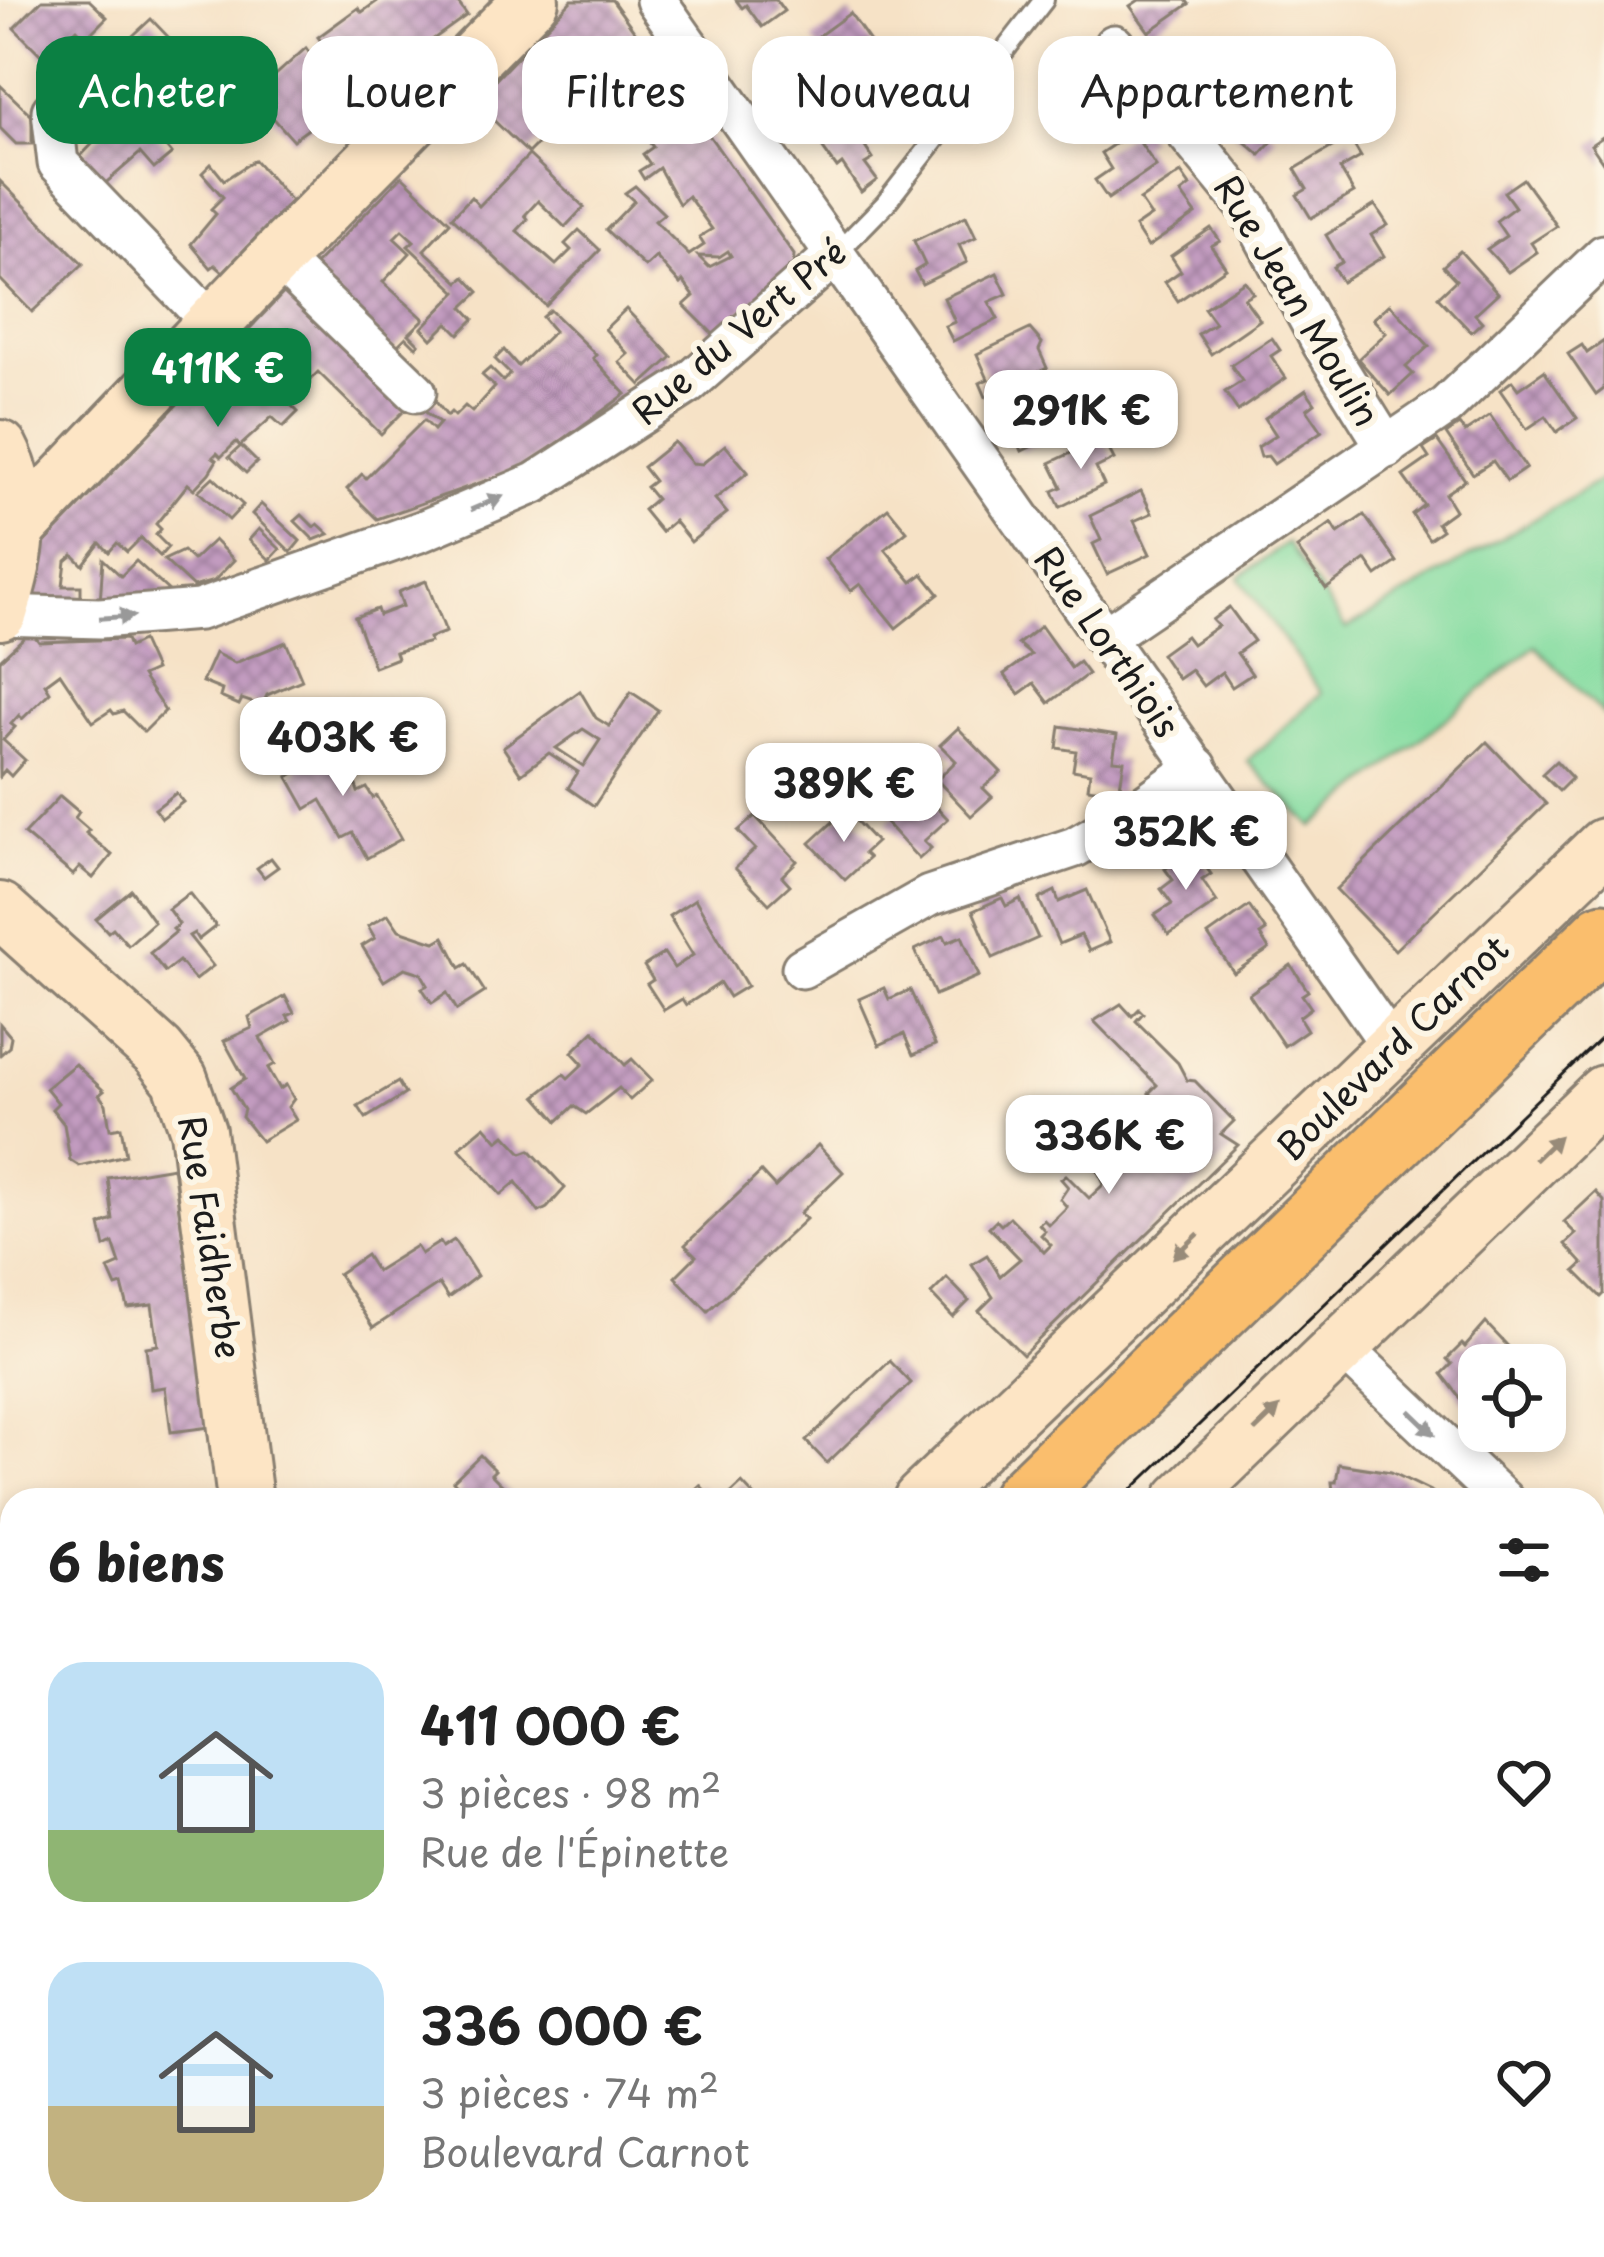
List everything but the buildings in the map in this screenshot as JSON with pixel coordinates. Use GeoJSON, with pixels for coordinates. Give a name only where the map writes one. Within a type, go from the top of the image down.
{"type":"FeatureCollection","features":[{"type":"Feature","properties":{"kind":"main road","name":"Boulevard Carnot"},"geometry":{"type":"LineString","coordinates":[[1035,1488],[1604,935]]}},
{"type":"Feature","properties":{"kind":"main road"},"geometry":{"type":"LineString","coordinates":[[1079,1488],[1604,983]]}},
{"type":"Feature","properties":{"kind":"street"},"geometry":{"type":"LineString","coordinates":[[19,528],[531,0]]}},
{"type":"Feature","properties":{"kind":"street","name":"Rue Lorthiois"},"geometry":{"type":"LineString","coordinates":[[656,0],[1393,1048]]}},
{"type":"Feature","properties":{"kind":"street"},"geometry":{"type":"LineString","coordinates":[[56,144],[58,163],[213,324]]}},
{"type":"Feature","properties":{"kind":"street","name":"Rue Jean Moulin"},"geometry":{"type":"LineString","coordinates":[[1197,144],[1249,208],[1323,345],[1387,448]]}},
{"type":"Feature","properties":{"kind":"street","name":"Rue du Vert Pré"},"geometry":{"type":"LineString","coordinates":[[0,613],[100,618],[200,610],[422,531],[536,483],[688,384],[835,255]]}},
{"type":"Feature","properties":{"kind":"street"},"geometry":{"type":"LineString","coordinates":[[1104,638],[1465,391],[1604,255]]}},
{"type":"Feature","properties":{"kind":"street"},"geometry":{"type":"LineString","coordinates":[[277,257],[416,392]]}},
{"type":"Feature","properties":{"kind":"street"},"geometry":{"type":"LineString","coordinates":[[0,448],[11,470],[19,528],[0,613]]}},
{"type":"Feature","properties":{"kind":"street"},"geometry":{"type":"LineString","coordinates":[[802,968],[928,896],[1075,847],[1129,816],[1197,767]]}},
{"type":"Feature","properties":{"kind":"street","name":"Boulevard Carnot"},"geometry":{"type":"LineString","coordinates":[[934,1488],[1604,846]]}},
{"type":"Feature","properties":{"kind":"street","name":"Rue Faidherbe"},"geometry":{"type":"LineString","coordinates":[[0,910],[158,1052],[191,1101],[206,1174],[244,1488]]}},
{"type":"Feature","properties":{"kind":"street"},"geometry":{"type":"LineString","coordinates":[[1195,1488],[1604,1093]]}},
{"type":"Feature","properties":{"kind":"street"},"geometry":{"type":"LineString","coordinates":[[1342,1347],[1489,1488]]}},
{"type":"Feature","properties":{"kind":"lane","name":"Rue du Vert Pré"},"geometry":{"type":"LineString","coordinates":[[835,255],[885,204],[1045,0]]}},
{"type":"Feature","properties":{"kind":"green space"},"geometry":{"type":"Polygon","coordinates":[[[1604,478],[1604,715],[1535,646],[1313,827],[1247,761],[1321,693],[1239,577],[1287,543],[1346,629],[1604,478]]]}},
{"type":"Feature","properties":{"kind":"tram line"},"geometry":{"type":"LineString","coordinates":[[1133,1488],[1604,1035]]}}]}
